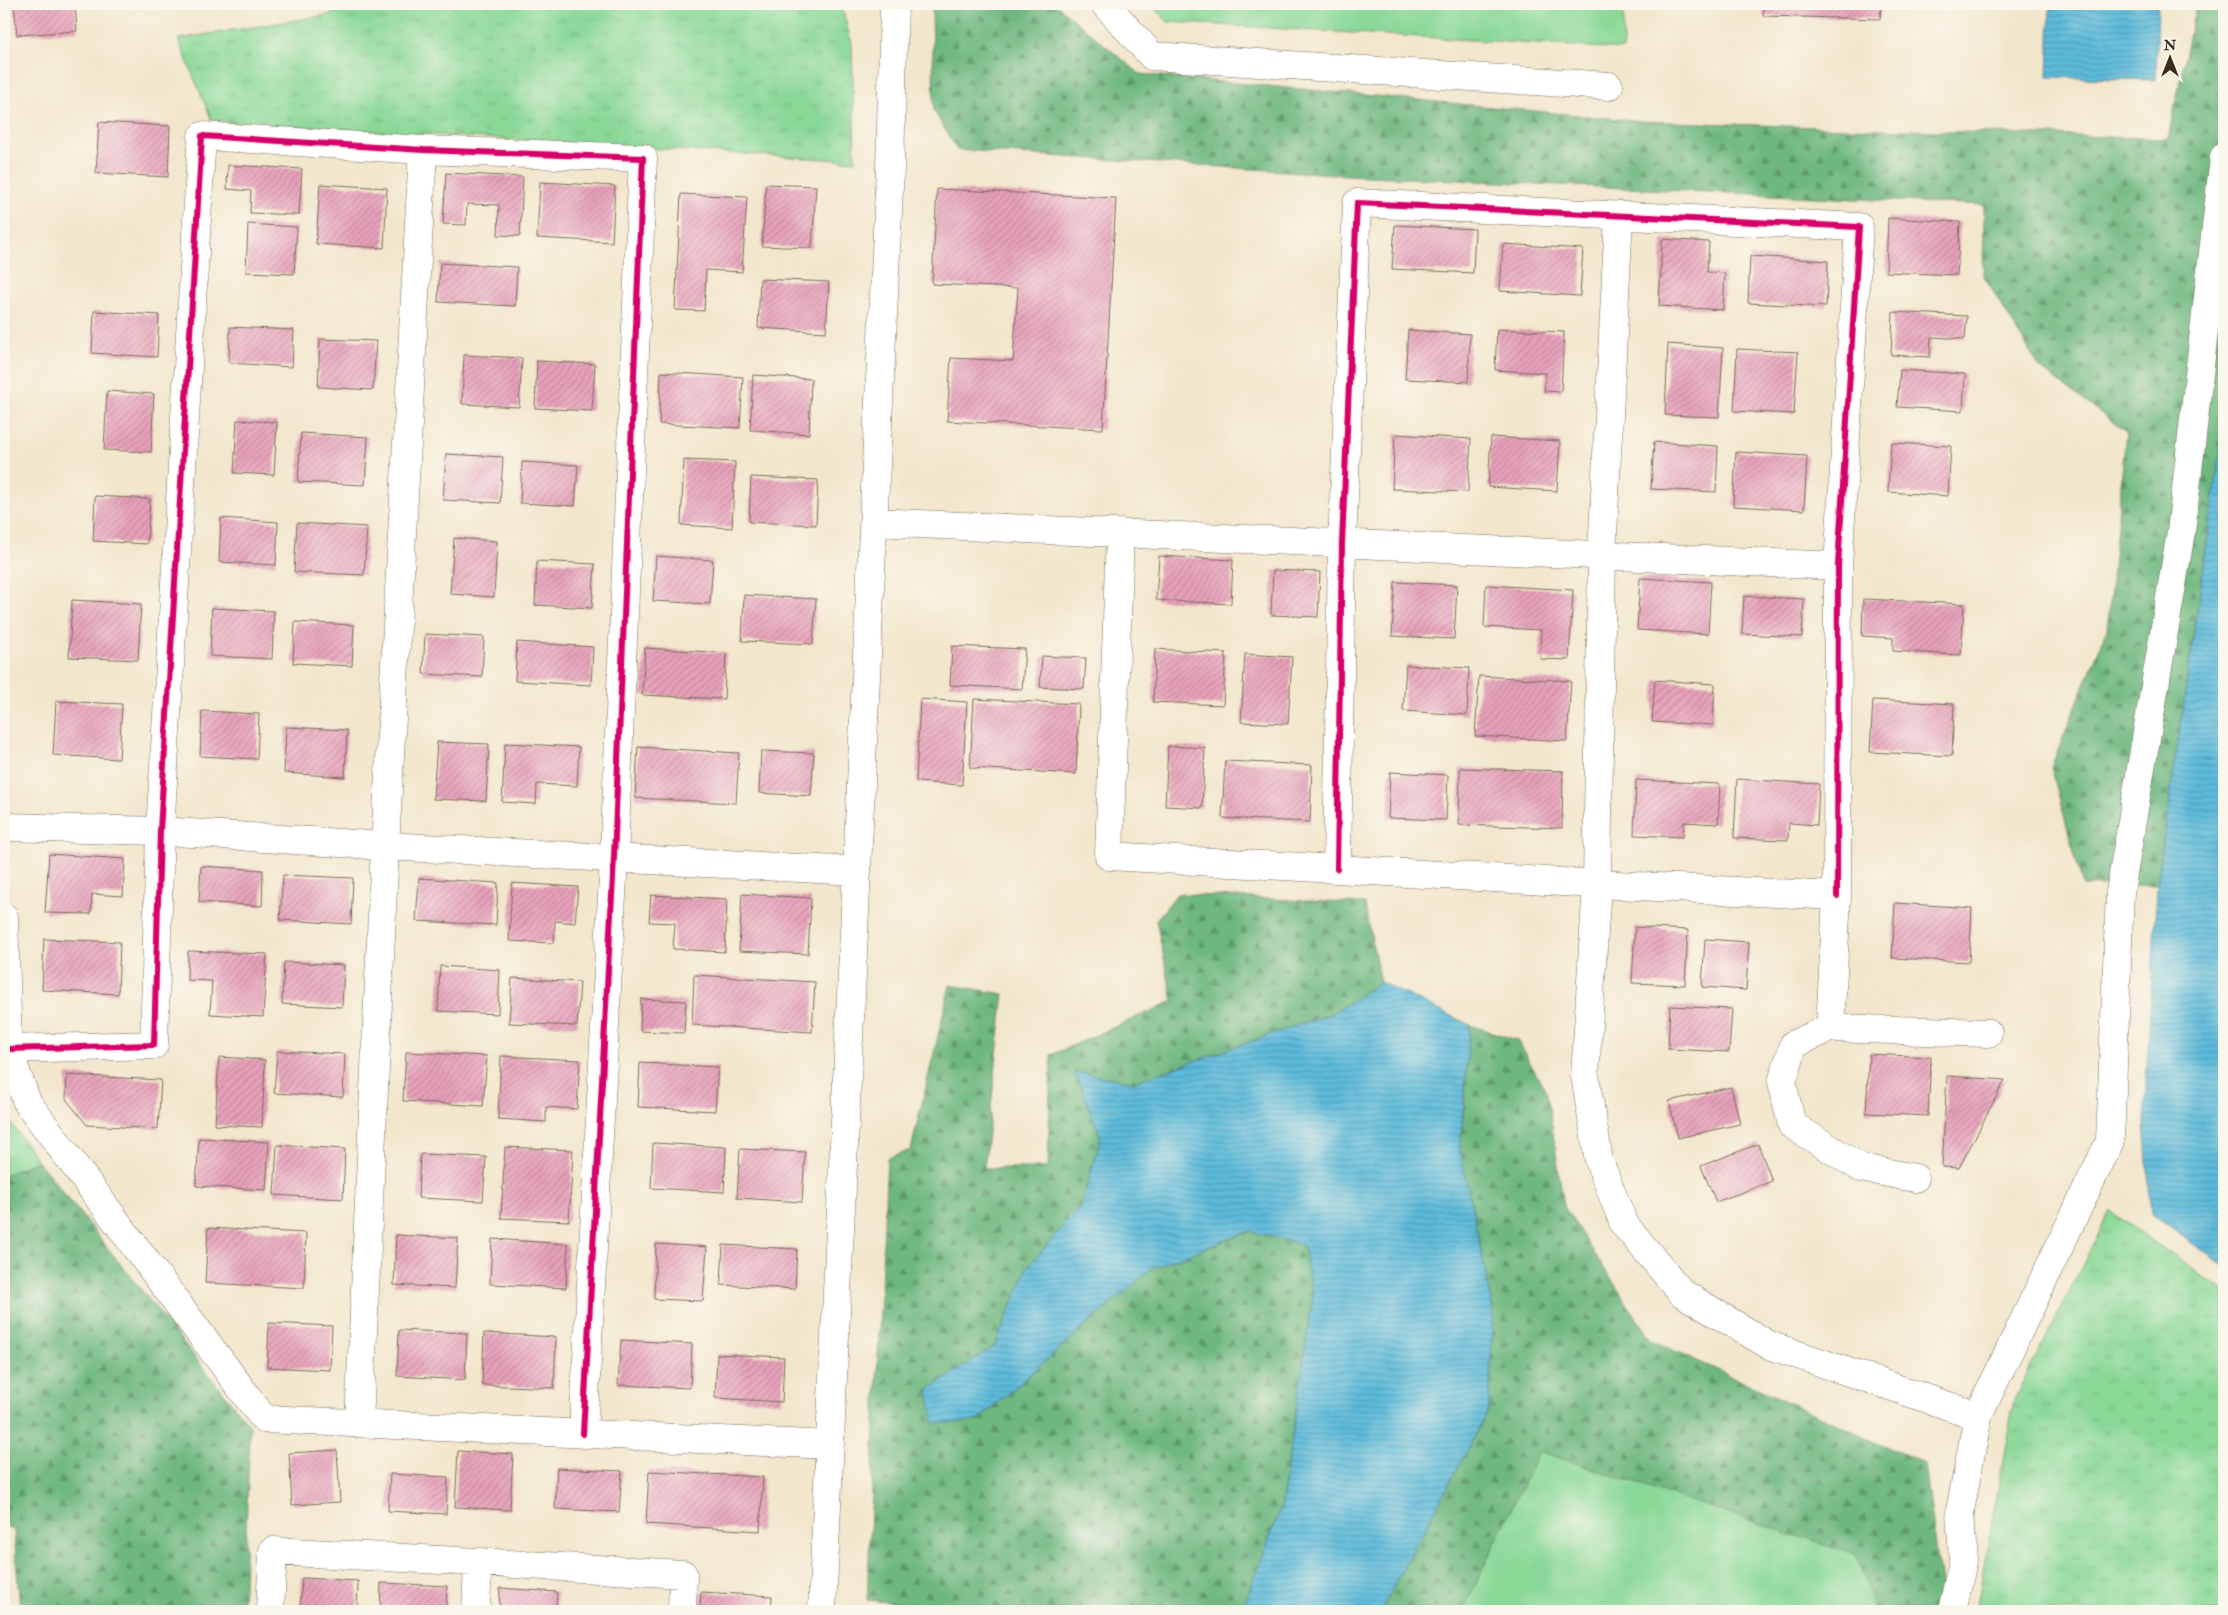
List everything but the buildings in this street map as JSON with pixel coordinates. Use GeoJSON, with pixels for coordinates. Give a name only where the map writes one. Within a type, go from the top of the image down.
{"type":"FeatureCollection","features":[{"type":"Feature","properties":{"kind":"street"},"geometry":{"type":"LineString","coordinates":[[822,1611],[890,168],[894,4]]}},
{"type":"Feature","properties":{"kind":"street"},"geometry":{"type":"LineString","coordinates":[[1105,4],[1152,56],[1609,86]]}},
{"type":"Feature","properties":{"kind":"street"},"geometry":{"type":"LineString","coordinates":[[8,1049],[154,1045],[160,831],[202,136],[423,150],[643,158],[614,858],[583,1434]]}},
{"type":"Feature","properties":{"kind":"street"},"geometry":{"type":"LineString","coordinates":[[359,1423],[384,846],[423,150]]}},
{"type":"Feature","properties":{"kind":"street"},"geometry":{"type":"LineString","coordinates":[[1952,1611],[1963,1561],[1960,1511],[1978,1416],[2110,1141],[2120,892],[2181,532],[2224,157]]}},
{"type":"Feature","properties":{"kind":"street"},"geometry":{"type":"LineString","coordinates":[[1337,869],[1342,543],[1357,203],[1859,227],[1838,566],[1837,896],[1830,1028]]}},
{"type":"Feature","properties":{"kind":"street"},"geometry":{"type":"LineString","coordinates":[[1619,215],[1602,555],[1597,884],[1585,1076],[1599,1161],[1624,1224],[1682,1293],[1769,1345],[1978,1416]]}},
{"type":"Feature","properties":{"kind":"street"},"geometry":{"type":"LineString","coordinates":[[874,522],[1838,566]]}},
{"type":"Feature","properties":{"kind":"street"},"geometry":{"type":"LineString","coordinates":[[1120,533],[1109,856],[1837,896]]}},
{"type":"Feature","properties":{"kind":"street"},"geometry":{"type":"LineString","coordinates":[[4,827],[160,831],[384,846],[857,871]]}},
{"type":"Feature","properties":{"kind":"street"},"geometry":{"type":"LineString","coordinates":[[4,917],[8,1049],[27,1102],[264,1419],[830,1445]]}},
{"type":"Feature","properties":{"kind":"street"},"geometry":{"type":"LineString","coordinates":[[1915,1178],[1861,1168],[1792,1124],[1782,1082],[1794,1044],[1830,1028],[1988,1034]]}},
{"type":"Feature","properties":{"kind":"street"},"geometry":{"type":"LineString","coordinates":[[270,1611],[273,1551],[683,1574],[682,1611]]}},
{"type":"Feature","properties":{"kind":"street"},"geometry":{"type":"LineString","coordinates":[[476,1611],[478,1562]]}},
{"type":"Feature","properties":{"kind":"green space"},"geometry":{"type":"Polygon","coordinates":[[[359,4],[841,4],[852,44],[855,161],[212,121],[178,39],[328,15],[359,4]]]}},
{"type":"Feature","properties":{"kind":"green space"},"geometry":{"type":"Polygon","coordinates":[[[932,4],[1055,4],[1140,74],[1641,121],[2168,139],[2196,4],[2224,4],[2224,427],[2157,885],[2083,886],[2051,767],[2107,630],[2126,432],[2040,368],[1983,275],[1984,205],[1347,175],[957,150],[934,111],[932,4]]]}},
{"type":"Feature","properties":{"kind":"green space"},"geometry":{"type":"Polygon","coordinates":[[[1150,4],[1624,4],[1623,49],[1168,22],[1150,4]]]}},
{"type":"Feature","properties":{"kind":"green space"},"geometry":{"type":"Polygon","coordinates":[[[1177,894],[1365,904],[1380,982],[1333,1013],[1134,1082],[1075,1072],[1101,1137],[1082,1204],[1027,1268],[995,1346],[928,1390],[977,1421],[1152,1268],[1251,1231],[1303,1245],[1313,1296],[1282,1504],[1242,1611],[976,1611],[867,1600],[887,1158],[911,1150],[950,985],[1004,994],[984,1168],[1048,1168],[1051,1055],[1173,1001],[1156,920],[1177,894]]]}},
{"type":"Feature","properties":{"kind":"green space"},"geometry":{"type":"Polygon","coordinates":[[[1470,1025],[1517,1040],[1547,1093],[1564,1207],[1651,1340],[1925,1464],[1942,1592],[1938,1611],[1876,1611],[1856,1556],[1539,1451],[1463,1611],[1380,1611],[1489,1410],[1493,1309],[1460,1149],[1470,1025]]]}},
{"type":"Feature","properties":{"kind":"green space"},"geometry":{"type":"Polygon","coordinates":[[[4,1113],[38,1161],[4,1175],[4,1113]]]}},
{"type":"Feature","properties":{"kind":"green space"},"geometry":{"type":"Polygon","coordinates":[[[38,1161],[250,1426],[243,1611],[20,1611],[14,1530],[4,1526],[4,1175],[38,1161]]]}},
{"type":"Feature","properties":{"kind":"green space"},"geometry":{"type":"Polygon","coordinates":[[[2110,1211],[2224,1291],[2224,1611],[1976,1611],[2014,1400],[2110,1211]]]}},
{"type":"Feature","properties":{"kind":"green space"},"geometry":{"type":"Polygon","coordinates":[[[1539,1451],[1857,1556],[1876,1611],[1463,1611],[1539,1451]]]}},
{"type":"Feature","properties":{"kind":"water"},"geometry":{"type":"Polygon","coordinates":[[[2050,4],[2158,4],[2156,80],[2048,77],[2050,4]]]}},
{"type":"Feature","properties":{"kind":"water"},"geometry":{"type":"Polygon","coordinates":[[[2224,427],[2224,1266],[2151,1214],[2144,1121],[2157,885],[2224,427]]]}},
{"type":"Feature","properties":{"kind":"water"},"geometry":{"type":"Polygon","coordinates":[[[1380,982],[1470,1025],[1460,1149],[1493,1309],[1489,1410],[1380,1611],[1242,1611],[1282,1504],[1313,1296],[1303,1245],[1250,1231],[1152,1268],[977,1421],[934,1424],[928,1390],[995,1346],[1027,1268],[1082,1204],[1101,1137],[1075,1072],[1134,1082],[1333,1013],[1380,982]]]}},
{"type":"Feature","properties":{"kind":"cycle path"},"geometry":{"type":"LineString","coordinates":[[8,1049],[154,1045],[160,831],[202,136],[423,150],[643,158],[614,858],[583,1434]]}},
{"type":"Feature","properties":{"kind":"cycle path"},"geometry":{"type":"LineString","coordinates":[[1337,869],[1342,543],[1357,203],[1859,227],[1838,566],[1837,896]]}}]}
